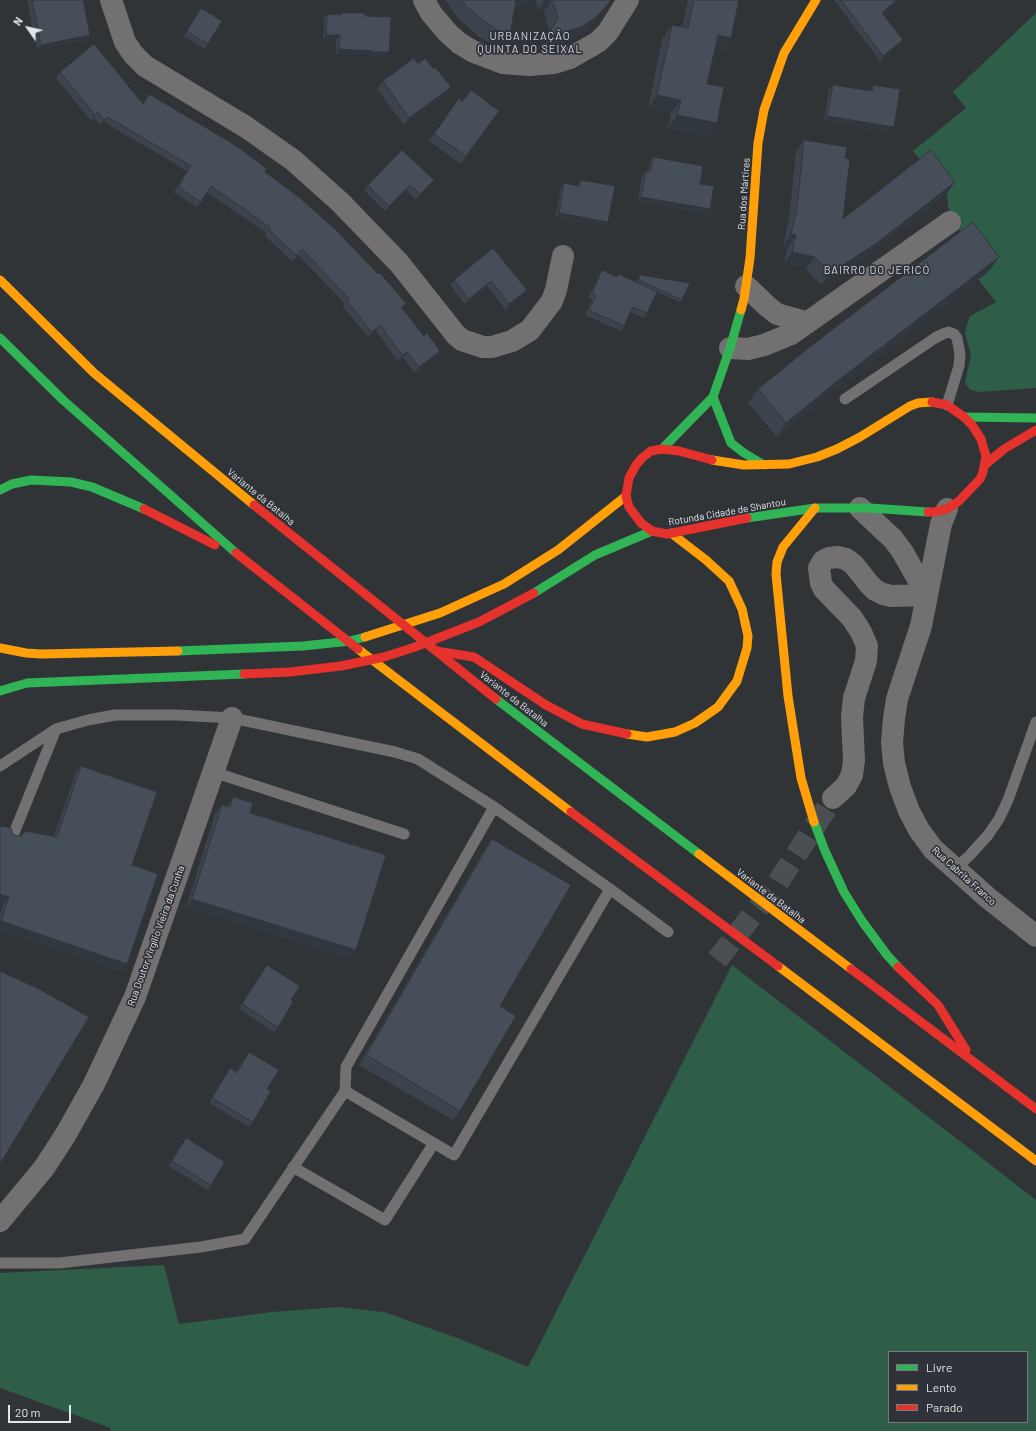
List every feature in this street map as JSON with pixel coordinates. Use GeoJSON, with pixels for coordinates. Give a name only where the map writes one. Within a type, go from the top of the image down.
{"type":"FeatureCollection","features":[{"type":"Feature","properties":{"kind":"main road","name":"Rua dos Mártires"},"geometry":{"type":"LineString","coordinates":[[662,449],[713,397],[730,348],[744,299],[750,258],[758,143],[764,110],[769,92],[784,53],[816,0]]}},
{"type":"Feature","properties":{"kind":"main road","name":"Variante da Batalha"},"geometry":{"type":"LineString","coordinates":[[0,280],[94,373],[278,525],[436,651],[660,825],[1036,1109]]}},
{"type":"Feature","properties":{"kind":"main road"},"geometry":{"type":"LineString","coordinates":[[0,338],[63,400],[243,559],[454,724],[1036,1161]]}},
{"type":"Feature","properties":{"kind":"main road"},"geometry":{"type":"LineString","coordinates":[[713,397],[731,442],[744,453],[765,465]]}},
{"type":"Feature","properties":{"kind":"main road"},"geometry":{"type":"LineString","coordinates":[[652,531],[641,523],[629,507],[626,496],[627,486],[629,478],[636,465],[642,458],[652,452],[662,449],[679,451],[720,462],[744,465],[790,464],[817,457],[837,449],[918,403],[932,402],[947,405],[964,417],[972,425],[981,439],[986,456],[985,465]]}},
{"type":"Feature","properties":{"kind":"main road"},"geometry":{"type":"LineString","coordinates":[[964,417],[1036,418]]}},
{"type":"Feature","properties":{"kind":"main road"},"geometry":{"type":"LineString","coordinates":[[985,465],[1004,449],[1036,430]]}},
{"type":"Feature","properties":{"kind":"main road","name":"Rotunda Cidade de Shantou"},"geometry":{"type":"LineString","coordinates":[[652,531],[671,534],[745,518],[815,508],[860,508],[934,512],[947,509],[959,501],[980,480],[985,465]]}},
{"type":"Feature","properties":{"kind":"main road"},"geometry":{"type":"LineString","coordinates":[[0,490],[12,484],[31,480],[71,482],[92,487],[142,508],[243,559]]}},
{"type":"Feature","properties":{"kind":"main road"},"geometry":{"type":"LineString","coordinates":[[0,648],[41,654],[182,652],[302,646],[350,640],[395,628],[440,613],[504,584],[532,568],[576,537],[626,496]]}},
{"type":"Feature","properties":{"kind":"main road"},"geometry":{"type":"LineString","coordinates":[[815,508],[783,547],[777,562],[776,574],[788,696],[801,778],[811,814],[834,872],[844,892],[862,921],[891,960],[938,1006],[973,1061]]}},
{"type":"Feature","properties":{"kind":"main road"},"geometry":{"type":"LineString","coordinates":[[0,691],[27,683],[290,672],[341,666],[384,657],[415,647],[479,622],[553,581],[595,555],[652,531]]}},
{"type":"Feature","properties":{"kind":"main road"},"geometry":{"type":"LineString","coordinates":[[436,651],[474,657],[546,705],[582,724],[618,733],[647,737],[675,732],[695,723],[718,707],[737,681],[747,648],[748,636],[746,622],[740,603],[729,581],[706,560],[671,534]]}},
{"type":"Feature","properties":{"kind":"street"},"geometry":{"type":"LineString","coordinates":[[111,0],[125,42],[133,54],[145,66],[246,127],[293,160],[340,202],[399,263],[456,335],[462,340],[483,347],[492,346],[512,341],[530,330],[544,312],[554,295],[562,256]]}},
{"type":"Feature","properties":{"kind":"street"},"geometry":{"type":"LineString","coordinates":[[424,0],[431,13],[446,32],[474,52],[503,63],[529,65],[554,62],[570,58],[598,42],[608,32],[628,0]]}},
{"type":"Feature","properties":{"kind":"street"},"geometry":{"type":"LineString","coordinates":[[730,348],[748,349],[764,345],[791,334],[950,222]]}},
{"type":"Feature","properties":{"kind":"street"},"geometry":{"type":"LineString","coordinates":[[746,286],[777,314],[806,322]]}},
{"type":"Feature","properties":{"kind":"street"},"geometry":{"type":"LineString","coordinates":[[833,798],[846,786],[852,775],[854,760],[854,698],[866,661],[867,646],[861,632],[852,618],[824,589],[821,583],[819,568],[823,561],[829,558],[838,557],[846,559],[854,565],[875,590],[883,594],[891,596],[926,595],[902,551],[893,539],[860,508]]}},
{"type":"Feature","properties":{"kind":"street","name":"Rua Cabrita Franco"},"geometry":{"type":"LineString","coordinates":[[947,509],[941,524],[921,626],[897,699],[892,742],[894,763],[900,787],[909,811],[919,830],[933,849],[988,898],[1036,936]]}},
{"type":"Feature","properties":{"kind":"street","name":"Rua Doutor Virgílio Vieira da Cunha"},"geometry":{"type":"LineString","coordinates":[[0,1221],[44,1168],[66,1134],[94,1084],[135,997],[232,718]]}},
{"type":"Feature","properties":{"kind":"lane"},"geometry":{"type":"LineString","coordinates":[[845,399],[939,336],[949,332],[954,334],[957,338],[960,354],[959,366],[947,405]]}},
{"type":"Feature","properties":{"kind":"lane"},"geometry":{"type":"LineString","coordinates":[[0,766],[56,729],[88,720],[115,715],[177,715],[232,718],[395,752],[418,759],[494,807],[668,932]]}},
{"type":"Feature","properties":{"kind":"lane"},"geometry":{"type":"LineString","coordinates":[[955,870],[983,840],[998,819],[1008,800],[1036,722]]}},
{"type":"Feature","properties":{"kind":"lane"},"geometry":{"type":"LineString","coordinates":[[12,838],[56,729]]}},
{"type":"Feature","properties":{"kind":"lane"},"geometry":{"type":"LineString","coordinates":[[213,772],[404,834]]}},
{"type":"Feature","properties":{"kind":"lane"},"geometry":{"type":"LineString","coordinates":[[0,1263],[59,1262],[201,1247],[245,1239],[345,1091],[346,1067],[494,807]]}},
{"type":"Feature","properties":{"kind":"lane"},"geometry":{"type":"LineString","coordinates":[[345,1091],[454,1155],[610,889]]}},
{"type":"Feature","properties":{"kind":"lane"},"geometry":{"type":"LineString","coordinates":[[293,1167],[385,1220],[434,1142]]}},
{"type":"Feature","properties":{"kind":"green space"},"geometry":{"type":"Polygon","coordinates":[[[1036,13],[1036,388],[979,392],[970,390],[965,383],[971,354],[965,334],[970,316],[996,302],[978,279],[989,271],[963,236],[949,213],[947,193],[913,151],[966,108],[953,92],[1036,13]]]}},
{"type":"Feature","properties":{"kind":"green space"},"geometry":{"type":"Polygon","coordinates":[[[732,965],[1036,1200],[1036,1431],[110,1431],[111,1428],[0,1388],[0,1273],[164,1265],[179,1324],[272,1312],[338,1307],[384,1312],[460,1339],[528,1367],[732,965]]]}},
{"type":"Feature","properties":{"kind":"building"},"geometry":{"type":"Polygon","coordinates":[[[32,0],[83,0],[90,35],[41,45],[32,0]]]}},
{"type":"Feature","properties":{"kind":"building"},"geometry":{"type":"Polygon","coordinates":[[[462,0],[516,0],[510,35],[497,30],[487,23],[467,7],[462,0]]]}},
{"type":"Feature","properties":{"kind":"building"},"geometry":{"type":"Polygon","coordinates":[[[553,0],[611,0],[592,20],[581,27],[545,38],[558,19],[553,0]]]}},
{"type":"Feature","properties":{"kind":"building"},"geometry":{"type":"Polygon","coordinates":[[[694,0],[739,0],[731,38],[718,35],[707,84],[724,87],[717,123],[677,115],[681,100],[657,95],[672,25],[688,28],[694,0]]]}},
{"type":"Feature","properties":{"kind":"building"},"geometry":{"type":"Polygon","coordinates":[[[841,0],[896,0],[882,13],[903,40],[883,56],[841,0]]]}},
{"type":"Feature","properties":{"kind":"building"},"geometry":{"type":"Polygon","coordinates":[[[201,8],[222,21],[208,44],[187,31],[201,8]]]}},
{"type":"Feature","properties":{"kind":"building"},"geometry":{"type":"Polygon","coordinates":[[[341,13],[365,13],[365,16],[391,17],[389,52],[339,49],[340,35],[326,35],[327,14],[341,15],[341,13]]]}},
{"type":"Feature","properties":{"kind":"building"},"geometry":{"type":"Polygon","coordinates":[[[94,44],[143,104],[149,94],[235,145],[267,169],[265,172],[300,198],[337,231],[378,274],[380,273],[406,303],[401,307],[424,336],[427,333],[440,351],[419,367],[407,352],[402,355],[380,325],[372,332],[347,301],[349,299],[302,249],[296,255],[269,230],[271,228],[211,186],[201,202],[178,187],[191,166],[108,117],[104,120],[98,112],[95,115],[60,72],[94,44]]]}},
{"type":"Feature","properties":{"kind":"building"},"geometry":{"type":"Polygon","coordinates":[[[414,58],[418,64],[425,58],[433,68],[435,67],[451,87],[409,118],[383,81],[414,58]]]}},
{"type":"Feature","properties":{"kind":"building"},"geometry":{"type":"Polygon","coordinates":[[[833,85],[873,91],[873,85],[900,89],[894,127],[827,116],[833,85]]]}},
{"type":"Feature","properties":{"kind":"building"},"geometry":{"type":"Polygon","coordinates":[[[471,90],[499,111],[466,156],[434,134],[459,98],[462,102],[471,90]]]}},
{"type":"Feature","properties":{"kind":"building"},"geometry":{"type":"Polygon","coordinates":[[[804,140],[847,147],[845,158],[850,159],[843,219],[931,150],[955,182],[877,243],[829,274],[815,257],[792,252],[796,235],[791,234],[797,208],[804,140]]]}},
{"type":"Feature","properties":{"kind":"building"},"geometry":{"type":"Polygon","coordinates":[[[402,150],[434,180],[420,194],[410,185],[389,206],[368,185],[402,150]]]}},
{"type":"Feature","properties":{"kind":"building"},"geometry":{"type":"Polygon","coordinates":[[[653,157],[703,166],[700,184],[714,186],[710,209],[641,197],[646,171],[650,172],[653,157]]]}},
{"type":"Feature","properties":{"kind":"building"},"geometry":{"type":"Polygon","coordinates":[[[581,180],[615,186],[608,222],[559,213],[564,183],[579,186],[581,180]]]}},
{"type":"Feature","properties":{"kind":"building"},"geometry":{"type":"Polygon","coordinates":[[[973,222],[999,257],[836,382],[786,423],[758,389],[811,346],[973,222]]]}},
{"type":"Feature","properties":{"kind":"building"},"geometry":{"type":"Polygon","coordinates":[[[493,248],[527,290],[509,304],[491,281],[469,299],[454,280],[493,248]]]}},
{"type":"Feature","properties":{"kind":"building"},"geometry":{"type":"Polygon","coordinates":[[[602,270],[617,277],[618,274],[657,292],[647,313],[633,307],[624,326],[589,310],[596,295],[592,293],[602,270]]]}},
{"type":"Feature","properties":{"kind":"building"},"geometry":{"type":"Polygon","coordinates":[[[640,275],[690,283],[682,300],[639,280],[640,275]]]}},
{"type":"Feature","properties":{"kind":"building"},"geometry":{"type":"Polygon","coordinates":[[[81,766],[157,792],[132,865],[158,874],[127,964],[1,921],[9,897],[0,894],[0,826],[11,828],[12,833],[16,836],[22,835],[25,831],[57,837],[81,766]]]}},
{"type":"Feature","properties":{"kind":"building"},"geometry":{"type":"Polygon","coordinates":[[[233,797],[253,803],[250,813],[386,855],[356,950],[192,899],[222,805],[230,807],[233,797]]]}},
{"type":"Feature","properties":{"kind":"building"},"geometry":{"type":"Polygon","coordinates":[[[492,839],[571,885],[500,1006],[516,1016],[460,1111],[366,1055],[492,839]]]}},
{"type":"Feature","properties":{"kind":"building"},"geometry":{"type":"Polygon","coordinates":[[[267,965],[300,986],[291,1000],[293,1002],[278,1027],[242,1004],[267,965]]]}},
{"type":"Feature","properties":{"kind":"building"},"geometry":{"type":"Polygon","coordinates":[[[0,971],[41,990],[89,1017],[0,1164],[0,971]]]}},
{"type":"Feature","properties":{"kind":"building"},"geometry":{"type":"Polygon","coordinates":[[[249,1052],[279,1070],[267,1089],[271,1091],[253,1122],[212,1098],[230,1068],[237,1073],[249,1052]]]}},
{"type":"Feature","properties":{"kind":"building"},"geometry":{"type":"Polygon","coordinates":[[[186,1138],[225,1162],[211,1185],[172,1161],[186,1138]]]}},
{"type":"Feature","properties":{"kind":"tunnel"},"geometry":{"type":"LineString","coordinates":[[717,960],[777,884],[833,798]]}},
{"type":"Feature","properties":{"kind":"traffic: fast"},"geometry":{"type":"LineString","coordinates":[[662,449],[713,397],[741,310]]}},
{"type":"Feature","properties":{"kind":"traffic: fast"},"geometry":{"type":"LineString","coordinates":[[0,338],[63,400],[236,553]]}},
{"type":"Feature","properties":{"kind":"traffic: fast"},"geometry":{"type":"LineString","coordinates":[[713,397],[731,443],[764,465]]}},
{"type":"Feature","properties":{"kind":"traffic: fast"},"geometry":{"type":"LineString","coordinates":[[964,417],[1036,418]]}},
{"type":"Feature","properties":{"kind":"traffic: fast"},"geometry":{"type":"LineString","coordinates":[[0,490],[12,484],[31,480],[71,482],[92,487],[144,509]]}},
{"type":"Feature","properties":{"kind":"traffic: fast"},"geometry":{"type":"LineString","coordinates":[[747,518],[815,508],[870,508],[928,512]]}},
{"type":"Feature","properties":{"kind":"traffic: fast"},"geometry":{"type":"LineString","coordinates":[[534,593],[595,555],[652,531]]}},
{"type":"Feature","properties":{"kind":"traffic: fast"},"geometry":{"type":"LineString","coordinates":[[178,651],[303,646],[350,641],[365,637]]}},
{"type":"Feature","properties":{"kind":"traffic: fast"},"geometry":{"type":"LineString","coordinates":[[0,691],[27,683],[244,674]]}},
{"type":"Feature","properties":{"kind":"traffic: fast"},"geometry":{"type":"LineString","coordinates":[[496,699],[699,854]]}},
{"type":"Feature","properties":{"kind":"traffic: fast"},"geometry":{"type":"LineString","coordinates":[[814,822],[825,851],[844,892],[862,921],[887,955],[898,967]]}},
{"type":"Feature","properties":{"kind":"traffic: slow"},"geometry":{"type":"LineString","coordinates":[[741,310],[750,258],[758,143],[764,110],[784,53],[816,0]]}},
{"type":"Feature","properties":{"kind":"traffic: slow"},"geometry":{"type":"LineString","coordinates":[[0,280],[94,373],[254,505]]}},
{"type":"Feature","properties":{"kind":"traffic: slow"},"geometry":{"type":"LineString","coordinates":[[712,460],[744,465],[789,464],[817,457],[860,437],[910,406],[918,403],[932,402]]}},
{"type":"Feature","properties":{"kind":"traffic: slow"},"geometry":{"type":"LineString","coordinates":[[365,637],[440,613],[504,584],[558,550],[626,496]]}},
{"type":"Feature","properties":{"kind":"traffic: slow"},"geometry":{"type":"LineString","coordinates":[[814,822],[801,778],[788,696],[776,574],[777,562],[783,547],[815,508]]}},
{"type":"Feature","properties":{"kind":"traffic: slow"},"geometry":{"type":"LineString","coordinates":[[627,734],[647,737],[675,732],[695,723],[718,707],[737,681],[747,648],[748,636],[742,609],[729,581],[706,560],[671,533]]}},
{"type":"Feature","properties":{"kind":"traffic: slow"},"geometry":{"type":"LineString","coordinates":[[0,648],[41,654],[178,651]]}},
{"type":"Feature","properties":{"kind":"traffic: slow"},"geometry":{"type":"LineString","coordinates":[[358,649],[571,812]]}},
{"type":"Feature","properties":{"kind":"traffic: slow"},"geometry":{"type":"LineString","coordinates":[[699,854],[851,969]]}},
{"type":"Feature","properties":{"kind":"traffic: slow"},"geometry":{"type":"LineString","coordinates":[[778,966],[1036,1161]]}},
{"type":"Feature","properties":{"kind":"traffic: jam"},"geometry":{"type":"LineString","coordinates":[[928,512],[947,509],[959,501],[980,479],[986,456],[981,439],[972,425],[964,417],[947,405],[932,402]]}},
{"type":"Feature","properties":{"kind":"traffic: jam"},"geometry":{"type":"LineString","coordinates":[[985,465],[1004,449],[1036,430]]}},
{"type":"Feature","properties":{"kind":"traffic: jam"},"geometry":{"type":"LineString","coordinates":[[712,460],[679,451],[662,449],[651,451],[636,465],[629,478],[626,496],[629,507],[641,523],[652,531],[667,534],[747,518]]}},
{"type":"Feature","properties":{"kind":"traffic: jam"},"geometry":{"type":"LineString","coordinates":[[254,505],[496,699]]}},
{"type":"Feature","properties":{"kind":"traffic: jam"},"geometry":{"type":"LineString","coordinates":[[144,509],[215,545]]}},
{"type":"Feature","properties":{"kind":"traffic: jam"},"geometry":{"type":"LineString","coordinates":[[236,553],[358,649]]}},
{"type":"Feature","properties":{"kind":"traffic: jam"},"geometry":{"type":"LineString","coordinates":[[244,674],[290,672],[341,666],[384,657],[415,647],[479,622],[534,593]]}},
{"type":"Feature","properties":{"kind":"traffic: jam"},"geometry":{"type":"LineString","coordinates":[[436,651],[474,657],[546,705],[582,724],[627,734]]}},
{"type":"Feature","properties":{"kind":"traffic: jam"},"geometry":{"type":"LineString","coordinates":[[571,812],[778,966]]}},
{"type":"Feature","properties":{"kind":"traffic: jam"},"geometry":{"type":"LineString","coordinates":[[898,967],[938,1005],[966,1050]]}},
{"type":"Feature","properties":{"kind":"traffic: jam"},"geometry":{"type":"LineString","coordinates":[[851,969],[1036,1109]]}},
{"type":"Feature","properties":{"kind":"district","name":"URBANIZAÇÃO QUINTA DO SEIXAL"},"geometry":{"type":"Point","coordinates":[530,42]}},
{"type":"Feature","properties":{"kind":"district","name":"BAIRRO DO JERICÓ"},"geometry":{"type":"Point","coordinates":[877,270]}}]}
